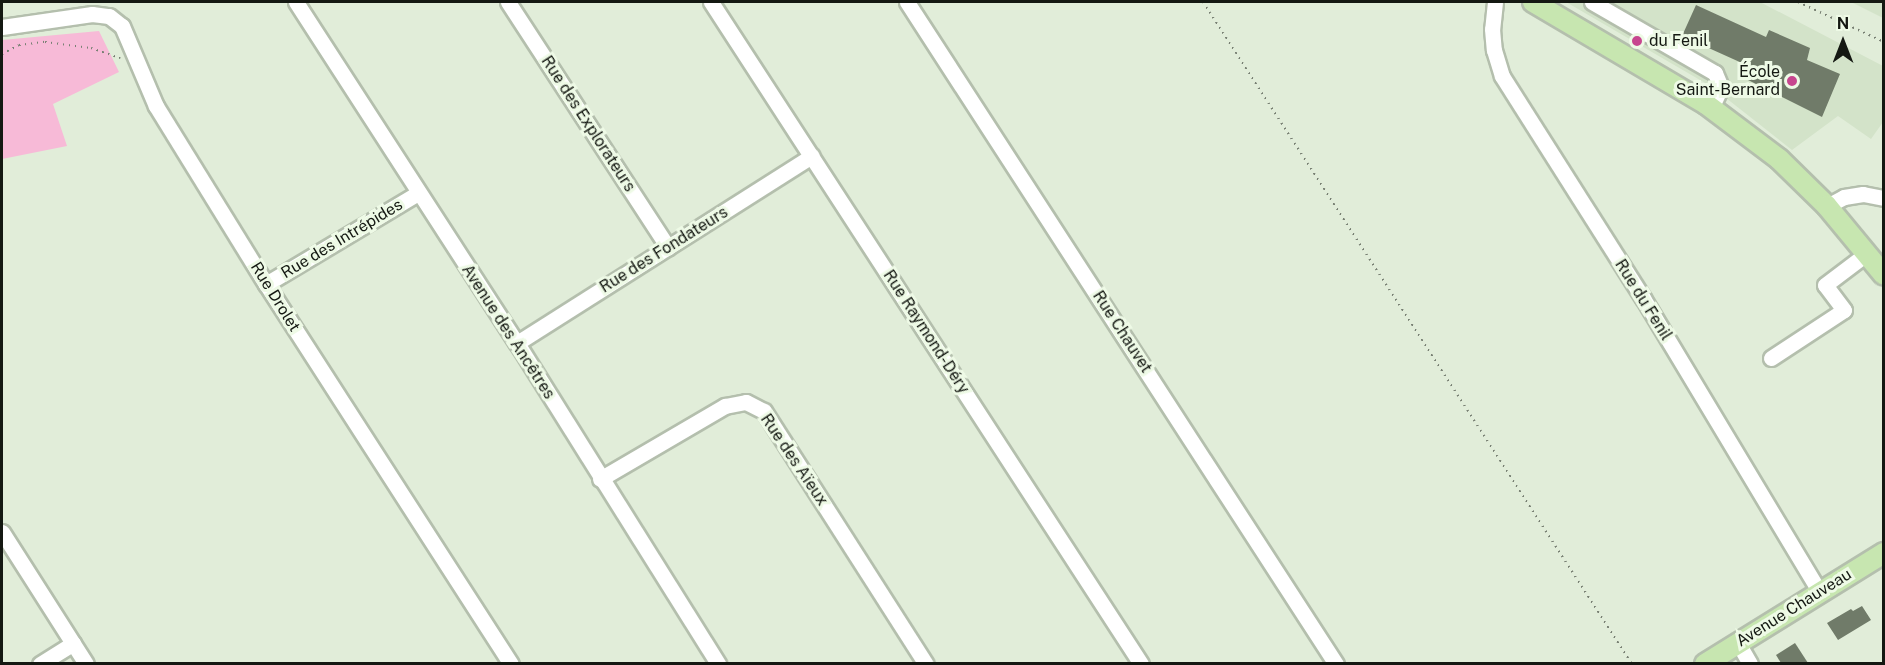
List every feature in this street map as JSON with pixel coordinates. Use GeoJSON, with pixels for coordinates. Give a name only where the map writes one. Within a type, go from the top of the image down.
{"type":"FeatureCollection","features":[{"type":"Feature","properties":{"kind":"main road"},"geometry":{"type":"LineString","coordinates":[[1533,2],[1711,108],[1779,159],[1827,206],[1884,275]]}},
{"type":"Feature","properties":{"kind":"main road","name":"Avenue Chauveau"},"geometry":{"type":"LineString","coordinates":[[1706,663],[1884,553]]}},
{"type":"Feature","properties":{"kind":"street","name":"Avenue des Ancêtres"},"geometry":{"type":"LineString","coordinates":[[296,2],[517,344],[718,663]]}},
{"type":"Feature","properties":{"kind":"street","name":"Rue des Explorateurs"},"geometry":{"type":"LineString","coordinates":[[508,2],[668,247]]}},
{"type":"Feature","properties":{"kind":"street","name":"Rue Raymond-Déry"},"geometry":{"type":"LineString","coordinates":[[711,2],[1141,663]]}},
{"type":"Feature","properties":{"kind":"street","name":"Rue Chauvet"},"geometry":{"type":"LineString","coordinates":[[907,2],[1336,663]]}},
{"type":"Feature","properties":{"kind":"street","name":"Rue du Fenil"},"geometry":{"type":"LineString","coordinates":[[1495,2],[1492,29],[1494,50],[1503,76],[1643,298],[1820,592]]}},
{"type":"Feature","properties":{"kind":"street"},"geometry":{"type":"LineString","coordinates":[[1592,2],[1715,73],[1721,87],[1711,108]]}},
{"type":"Feature","properties":{"kind":"street","name":"Rue Drolet"},"geometry":{"type":"LineString","coordinates":[[2,27],[92,14],[109,16],[122,26],[156,106],[266,284],[511,663]]}},
{"type":"Feature","properties":{"kind":"street","name":"Rue des Fondateurs"},"geometry":{"type":"LineString","coordinates":[[517,344],[812,156]]}},
{"type":"Feature","properties":{"kind":"street","name":"Rue des Intrépides"},"geometry":{"type":"LineString","coordinates":[[266,284],[418,193]]}},
{"type":"Feature","properties":{"kind":"street"},"geometry":{"type":"LineString","coordinates":[[1827,206],[1844,197],[1863,194],[1884,198]]}},
{"type":"Feature","properties":{"kind":"street"},"geometry":{"type":"LineString","coordinates":[[1771,357],[1844,310],[1825,285],[1866,254]]}},
{"type":"Feature","properties":{"kind":"street","name":"Rue des Aïeux"},"geometry":{"type":"LineString","coordinates":[[600,479],[725,406],[746,402],[764,411],[926,663]]}},
{"type":"Feature","properties":{"kind":"street"},"geometry":{"type":"LineString","coordinates":[[2,532],[86,663]]}},
{"type":"Feature","properties":{"kind":"street"},"geometry":{"type":"LineString","coordinates":[[39,663],[73,643]]}},
{"type":"Feature","properties":{"kind":"street"},"geometry":{"type":"LineString","coordinates":[[1738,643],[1750,663]]}},
{"type":"Feature","properties":{"kind":"path"},"geometry":{"type":"LineString","coordinates":[[1203,2],[1632,663]]}},
{"type":"Feature","properties":{"kind":"path"},"geometry":{"type":"LineString","coordinates":[[1798,2],[1884,42]]}},
{"type":"Feature","properties":{"kind":"path"},"geometry":{"type":"LineString","coordinates":[[2,54],[19,45],[45,42],[91,48],[138,63]]}},
{"type":"Feature","properties":{"kind":"shaded area","name":"École Saint-Bernard"},"geometry":{"type":"Polygon","coordinates":[[[1566,2],[1760,2],[1883,66],[1883,122],[1871,139],[1838,116],[1792,150],[1712,87],[1566,2]]]}},
{"type":"Feature","properties":{"kind":"shaded area"},"geometry":{"type":"Polygon","coordinates":[[[1851,2],[1883,2],[1883,18],[1851,2]]]}},
{"type":"Feature","properties":{"kind":"shaded area"},"geometry":{"type":"Polygon","coordinates":[[[99,31],[119,72],[53,104],[67,146],[2,159],[2,40],[99,31]]]}},
{"type":"Feature","properties":{"kind":"building","name":"École Saint-Bernard"},"geometry":{"type":"Polygon","coordinates":[[[1696,5],[1766,37],[1769,30],[1810,48],[1807,60],[1840,74],[1822,117],[1748,80],[1753,68],[1682,36],[1696,5]]]}},
{"type":"Feature","properties":{"kind":"building"},"geometry":{"type":"Polygon","coordinates":[[[1862,606],[1871,620],[1838,640],[1827,623],[1851,609],[1853,611],[1862,606]]]}},
{"type":"Feature","properties":{"kind":"building"},"geometry":{"type":"Polygon","coordinates":[[[1795,643],[1808,663],[1781,663],[1776,655],[1795,643]]]}},
{"type":"Feature","properties":{"kind":"place","name":"du Fenil"},"geometry":{"type":"Point","coordinates":[1637,41]}},
{"type":"Feature","properties":{"kind":"place","name":"École Saint-Bernard"},"geometry":{"type":"Point","coordinates":[1792,81]}}]}
